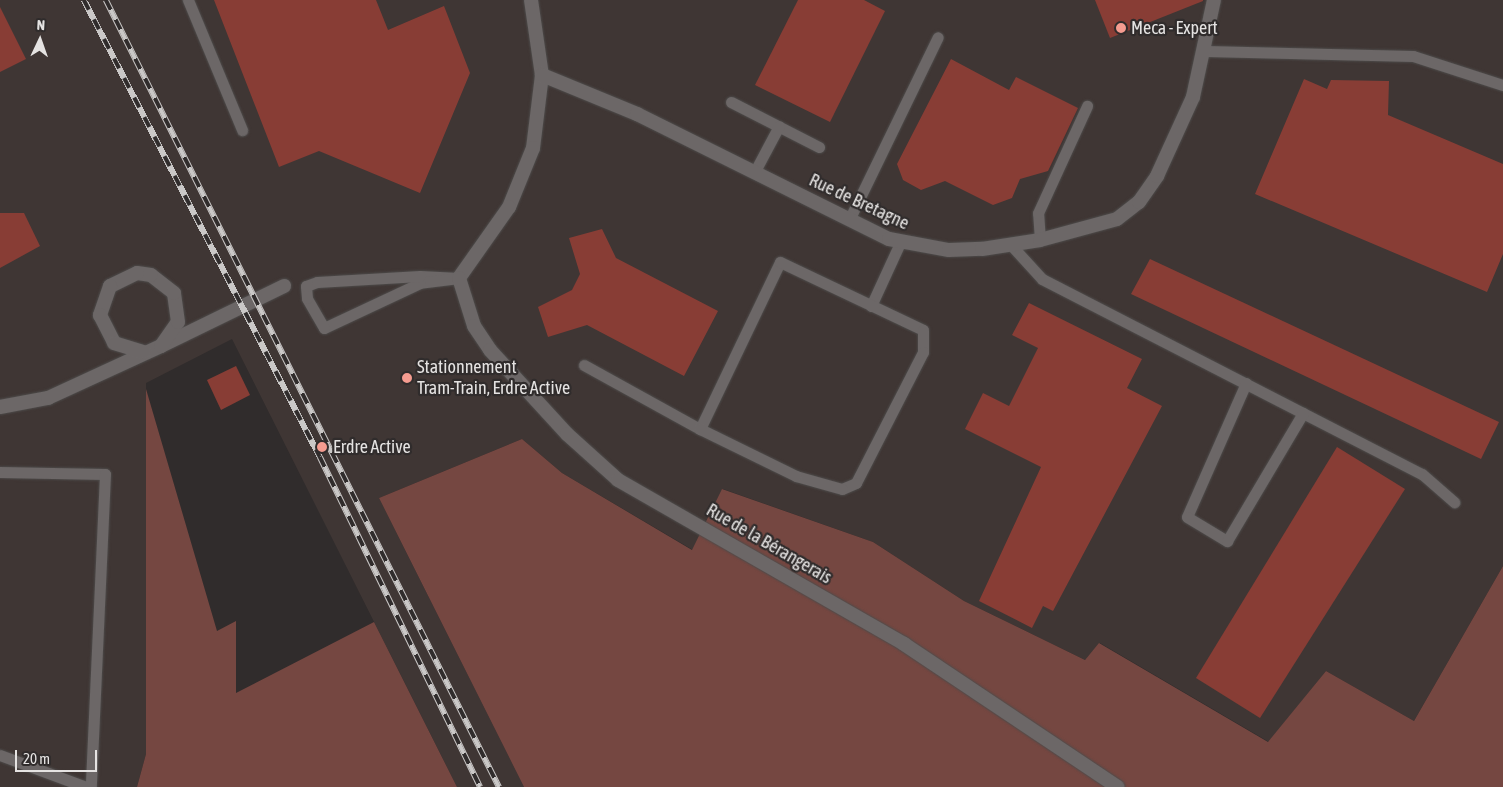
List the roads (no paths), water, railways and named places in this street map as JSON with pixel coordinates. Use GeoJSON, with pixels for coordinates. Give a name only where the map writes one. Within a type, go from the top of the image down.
{"type":"FeatureCollection","features":[{"type":"Feature","properties":{"kind":"street"},"geometry":{"type":"LineString","coordinates":[[459,278],[509,207],[533,148],[542,74],[531,0]]}},
{"type":"Feature","properties":{"kind":"street","name":"Rue de Bretagne"},"geometry":{"type":"LineString","coordinates":[[542,74],[637,114],[849,220],[900,243],[949,250],[1011,245],[1040,240],[1117,219],[1140,202],[1158,176],[1193,97],[1206,51],[1214,0]]}},
{"type":"Feature","properties":{"kind":"street"},"geometry":{"type":"LineString","coordinates":[[144,352],[114,343],[100,316],[102,300],[123,277],[152,275],[174,293],[178,322],[161,346]]}},
{"type":"Feature","properties":{"kind":"street","name":"Rue de la Bérangerais"},"geometry":{"type":"LineString","coordinates":[[459,278],[474,326],[490,350],[567,434],[618,480],[904,644],[1118,787]]}},
{"type":"Feature","properties":{"kind":"street"},"geometry":{"type":"LineString","coordinates":[[0,407],[48,398],[284,286]]}},
{"type":"Feature","properties":{"kind":"lane"},"geometry":{"type":"LineString","coordinates":[[188,0],[242,130]]}},
{"type":"Feature","properties":{"kind":"lane"},"geometry":{"type":"LineString","coordinates":[[849,220],[938,37]]}},
{"type":"Feature","properties":{"kind":"lane"},"geometry":{"type":"LineString","coordinates":[[1206,51],[1413,56],[1503,85]]}},
{"type":"Feature","properties":{"kind":"lane"},"geometry":{"type":"LineString","coordinates":[[731,102],[819,147]]}},
{"type":"Feature","properties":{"kind":"lane"},"geometry":{"type":"LineString","coordinates":[[1040,240],[1038,213],[1088,106]]}},
{"type":"Feature","properties":{"kind":"lane"},"geometry":{"type":"LineString","coordinates":[[754,173],[779,126]]}},
{"type":"Feature","properties":{"kind":"lane"},"geometry":{"type":"LineString","coordinates":[[871,306],[900,243]]}},
{"type":"Feature","properties":{"kind":"lane"},"geometry":{"type":"LineString","coordinates":[[1011,245],[1042,279],[1422,474],[1454,502]]}},
{"type":"Feature","properties":{"kind":"lane"},"geometry":{"type":"LineString","coordinates":[[584,365],[700,429],[796,476],[842,489],[856,483],[923,352],[923,330],[780,262],[700,429]]}},
{"type":"Feature","properties":{"kind":"lane"},"geometry":{"type":"LineString","coordinates":[[284,286],[306,286],[420,276],[459,278]]}},
{"type":"Feature","properties":{"kind":"lane"},"geometry":{"type":"LineString","coordinates":[[306,286],[324,328],[420,283],[459,278]]}},
{"type":"Feature","properties":{"kind":"lane"},"geometry":{"type":"LineString","coordinates":[[1246,383],[1187,517],[1226,540],[1303,413]]}},
{"type":"Feature","properties":{"kind":"lane"},"geometry":{"type":"LineString","coordinates":[[0,472],[104,474],[91,787]]}},
{"type":"Feature","properties":{"kind":"lane"},"geometry":{"type":"LineString","coordinates":[[0,755],[86,787]]}},
{"type":"Feature","properties":{"kind":"railway"},"geometry":{"type":"LineString","coordinates":[[84,0],[320,457],[480,787]]}},
{"type":"Feature","properties":{"kind":"railway"},"geometry":{"type":"LineString","coordinates":[[106,0],[499,787]]}},
{"type":"Feature","properties":{"kind":"place","name":"Meca - Expert"},"geometry":{"type":"Point","coordinates":[1121,28]}},
{"type":"Feature","properties":{"kind":"place","name":"Stationnement Tram-Train, Erdre Active"},"geometry":{"type":"Point","coordinates":[407,378]}},
{"type":"Feature","properties":{"kind":"place","name":"Erdre Active"},"geometry":{"type":"Point","coordinates":[322,447]}}]}
